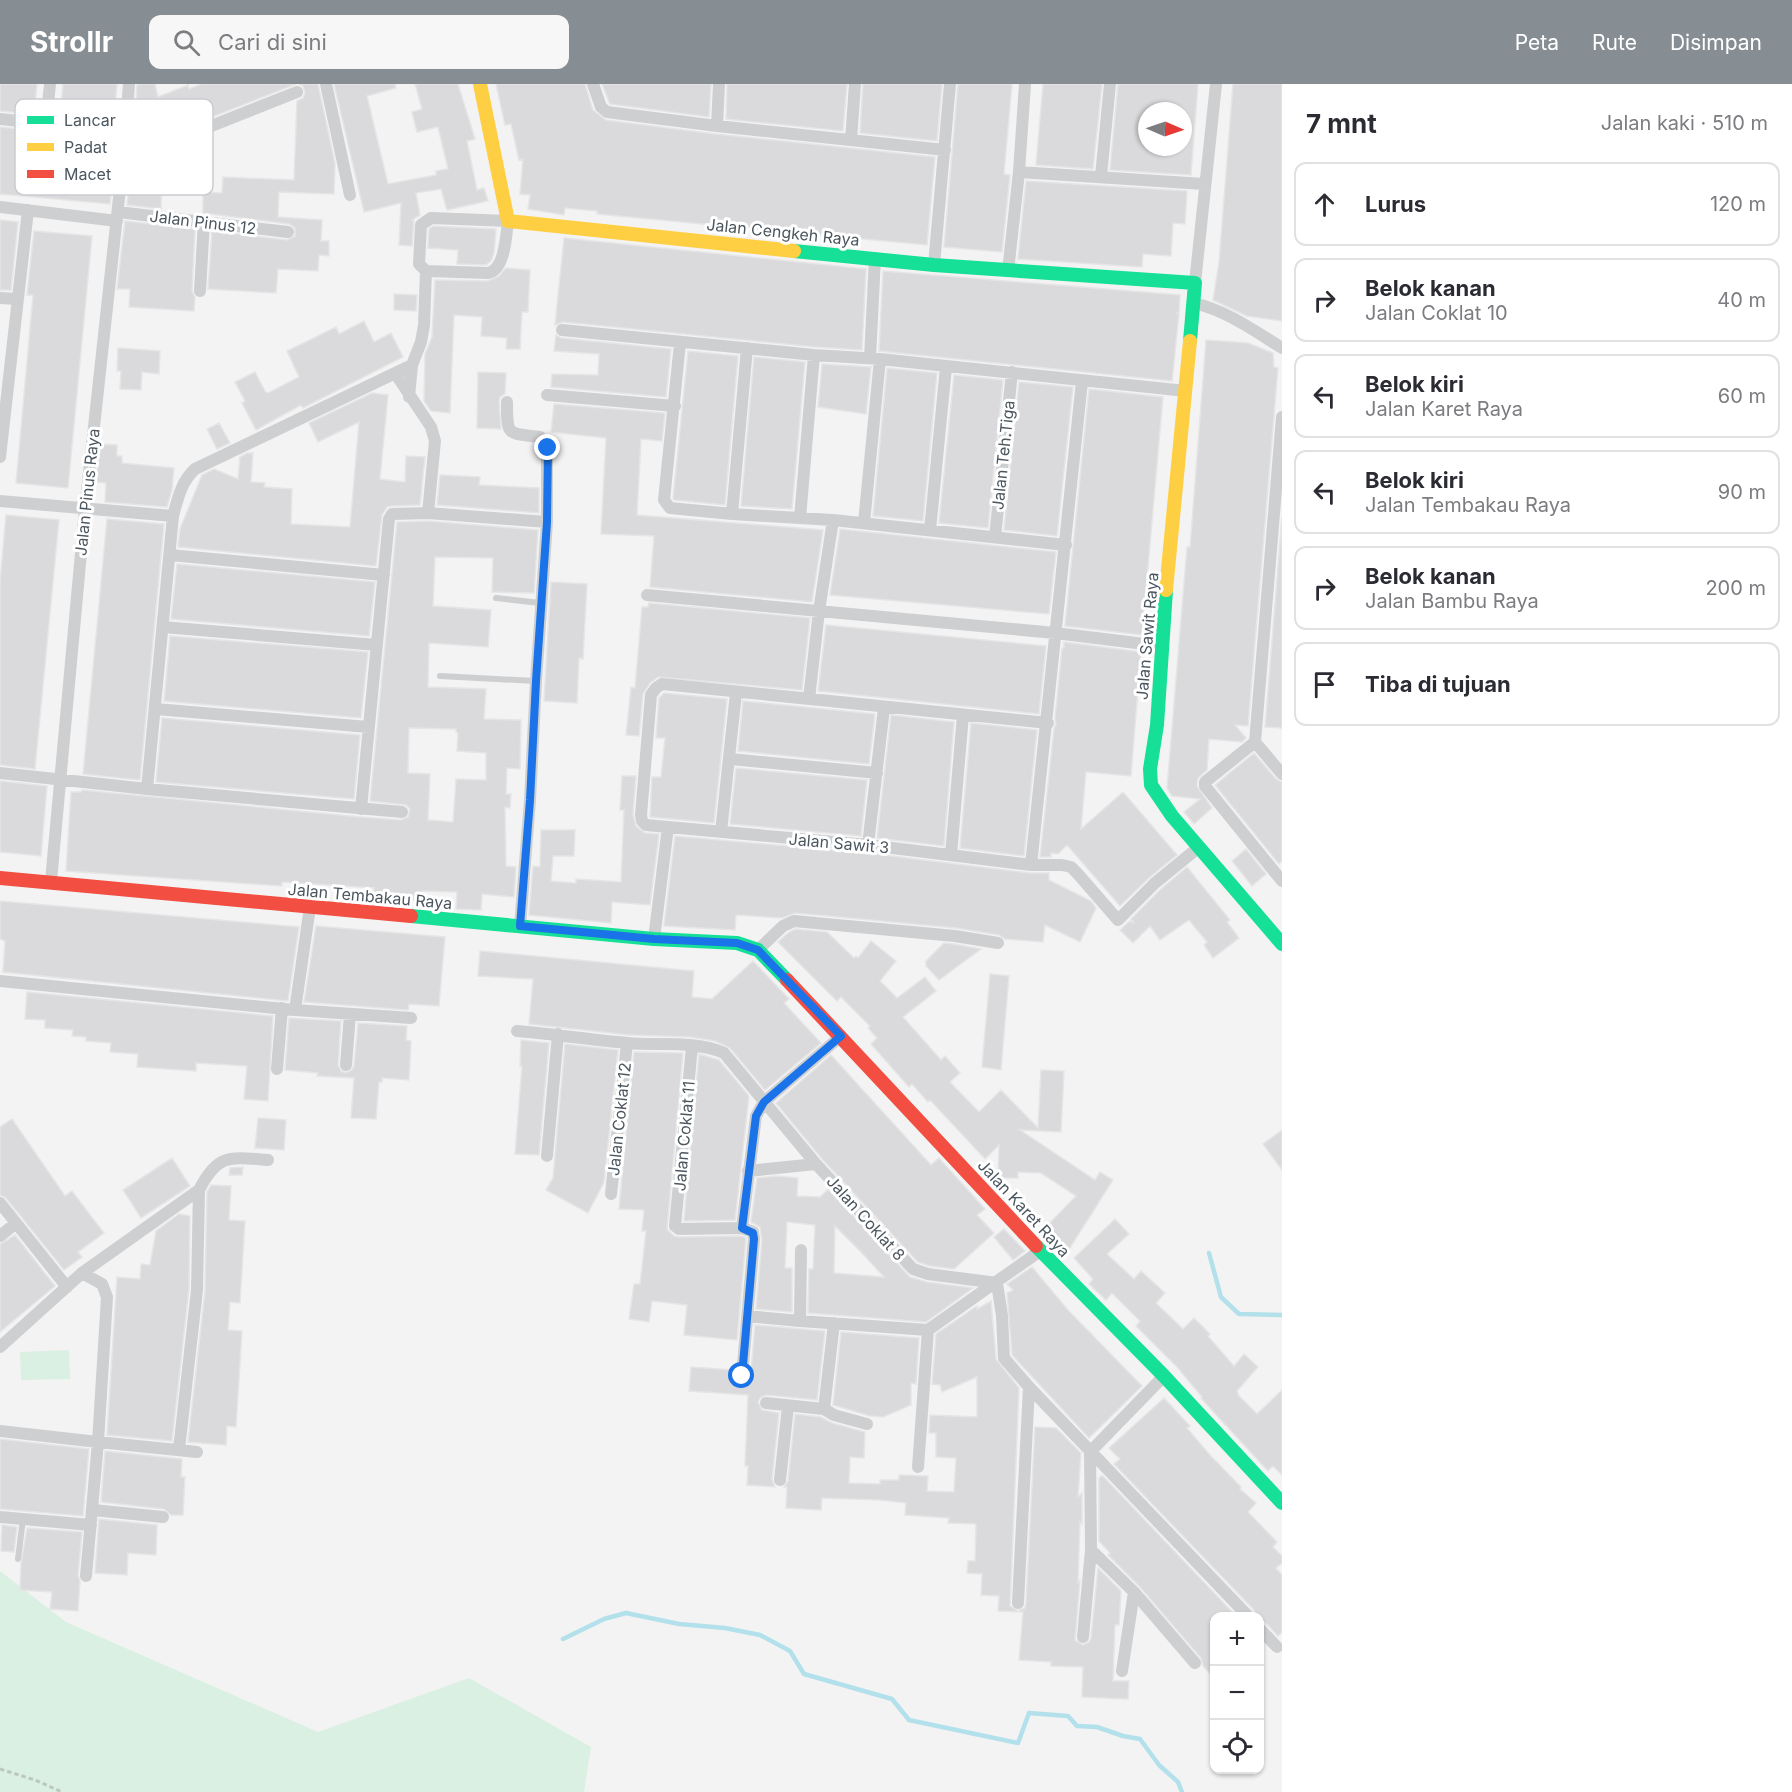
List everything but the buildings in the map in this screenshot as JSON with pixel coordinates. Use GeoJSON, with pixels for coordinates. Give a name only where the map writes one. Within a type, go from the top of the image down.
{"type":"FeatureCollection","features":[{"type":"Feature","properties":{"kind":"street"},"geometry":{"type":"LineString","coordinates":[[48,99],[50,84]]}},
{"type":"Feature","properties":{"kind":"street","name":"Jalan Pinus Raya"},"geometry":{"type":"LineString","coordinates":[[128,99],[129,84]]}},
{"type":"Feature","properties":{"kind":"street"},"geometry":{"type":"LineString","coordinates":[[326,84],[350,195]]}},
{"type":"Feature","properties":{"kind":"street"},"geometry":{"type":"LineString","coordinates":[[480,84],[508,221],[500,264],[493,273],[426,271],[419,264],[421,225],[425,220],[442,218],[508,221]]}},
{"type":"Feature","properties":{"kind":"street"},"geometry":{"type":"LineString","coordinates":[[593,84],[601,108],[607,112],[945,150]]}},
{"type":"Feature","properties":{"kind":"street"},"geometry":{"type":"LineString","coordinates":[[717,126],[719,84]]}},
{"type":"Feature","properties":{"kind":"street"},"geometry":{"type":"LineString","coordinates":[[851,140],[855,84]]}},
{"type":"Feature","properties":{"kind":"street"},"geometry":{"type":"LineString","coordinates":[[934,265],[950,84]]}},
{"type":"Feature","properties":{"kind":"street"},"geometry":{"type":"LineString","coordinates":[[1008,271],[1019,172],[1025,84]]}},
{"type":"Feature","properties":{"kind":"street"},"geometry":{"type":"LineString","coordinates":[[1101,176],[1110,84]]}},
{"type":"Feature","properties":{"kind":"street"},"geometry":{"type":"LineString","coordinates":[[1195,283],[1216,84]]}},
{"type":"Feature","properties":{"kind":"street"},"geometry":{"type":"LineString","coordinates":[[213,125],[297,92]]}},
{"type":"Feature","properties":{"kind":"street"},"geometry":{"type":"LineString","coordinates":[[0,119],[15,121]]}},
{"type":"Feature","properties":{"kind":"street"},"geometry":{"type":"LineString","coordinates":[[1019,172],[1204,184]]}},
{"type":"Feature","properties":{"kind":"street","name":"Jalan Pinus Raya"},"geometry":{"type":"LineString","coordinates":[[51,881],[85,509],[119,195]]}},
{"type":"Feature","properties":{"kind":"street"},"geometry":{"type":"LineString","coordinates":[[0,207],[117,216]]}},
{"type":"Feature","properties":{"kind":"street"},"geometry":{"type":"LineString","coordinates":[[0,457],[6,364],[28,210]]}},
{"type":"Feature","properties":{"kind":"street","name":"Jalan Pinus 12"},"geometry":{"type":"LineString","coordinates":[[117,216],[204,221],[288,232]]}},
{"type":"Feature","properties":{"kind":"street"},"geometry":{"type":"LineString","coordinates":[[200,291],[204,221]]}},
{"type":"Feature","properties":{"kind":"street","name":"Jalan Cengkeh Raya"},"geometry":{"type":"LineString","coordinates":[[508,221],[934,265],[1195,283]]}},
{"type":"Feature","properties":{"kind":"street"},"geometry":{"type":"LineString","coordinates":[[864,523],[875,358],[875,258]]}},
{"type":"Feature","properties":{"kind":"street"},"geometry":{"type":"LineString","coordinates":[[409,397],[412,365],[422,342],[426,271]]}},
{"type":"Feature","properties":{"kind":"street","name":"Jalan Sawit Raya"},"geometry":{"type":"LineString","coordinates":[[1195,283],[1161,646],[1157,725],[1150,769],[1151,785],[1172,816],[1282,944]]}},
{"type":"Feature","properties":{"kind":"street"},"geometry":{"type":"LineString","coordinates":[[0,298],[17,299]]}},
{"type":"Feature","properties":{"kind":"street"},"geometry":{"type":"LineString","coordinates":[[1194,303],[1215,308],[1237,319],[1282,348]]}},
{"type":"Feature","properties":{"kind":"street"},"geometry":{"type":"LineString","coordinates":[[562,330],[814,355],[875,358],[1186,391]]}},
{"type":"Feature","properties":{"kind":"street"},"geometry":{"type":"LineString","coordinates":[[680,343],[665,502],[674,510],[833,520],[1066,545]]}},
{"type":"Feature","properties":{"kind":"street"},"geometry":{"type":"LineString","coordinates":[[732,514],[747,348]]}},
{"type":"Feature","properties":{"kind":"street"},"geometry":{"type":"LineString","coordinates":[[800,518],[814,355]]}},
{"type":"Feature","properties":{"kind":"street"},"geometry":{"type":"LineString","coordinates":[[147,789],[173,516],[182,485],[195,469],[412,365]]}},
{"type":"Feature","properties":{"kind":"street"},"geometry":{"type":"LineString","coordinates":[[930,530],[946,367]]}},
{"type":"Feature","properties":{"kind":"street","name":"Jalan Teh.Tiga"},"geometry":{"type":"LineString","coordinates":[[995,537],[1012,372]]}},
{"type":"Feature","properties":{"kind":"street"},"geometry":{"type":"LineString","coordinates":[[395,373],[431,427],[435,441],[428,513]]}},
{"type":"Feature","properties":{"kind":"street"},"geometry":{"type":"LineString","coordinates":[[1031,865],[1048,723],[1055,633],[1082,381]]}},
{"type":"Feature","properties":{"kind":"street"},"geometry":{"type":"LineString","coordinates":[[548,394],[675,406]]}},
{"type":"Feature","properties":{"kind":"street"},"geometry":{"type":"LineString","coordinates":[[507,402],[509,431],[540,437],[548,448],[547,522],[520,926]]}},
{"type":"Feature","properties":{"kind":"street"},"geometry":{"type":"LineString","coordinates":[[1282,417],[1255,742],[1282,774]]}},
{"type":"Feature","properties":{"kind":"street"},"geometry":{"type":"LineString","coordinates":[[0,501],[173,516]]}},
{"type":"Feature","properties":{"kind":"street"},"geometry":{"type":"LineString","coordinates":[[361,809],[389,519],[392,514],[428,513],[547,522]]}},
{"type":"Feature","properties":{"kind":"street"},"geometry":{"type":"LineString","coordinates":[[809,699],[833,520]]}},
{"type":"Feature","properties":{"kind":"street"},"geometry":{"type":"LineString","coordinates":[[170,555],[384,576]]}},
{"type":"Feature","properties":{"kind":"street"},"geometry":{"type":"LineString","coordinates":[[647,595],[1055,633],[1161,646]]}},
{"type":"Feature","properties":{"kind":"street"},"geometry":{"type":"LineString","coordinates":[[163,627],[377,645]]}},
{"type":"Feature","properties":{"kind":"street","name":"Jalan Sawit 3"},"geometry":{"type":"LineString","coordinates":[[736,693],[662,684],[651,695],[641,815],[646,825],[868,845],[1031,865],[1062,865],[1071,867],[1118,920],[1155,883],[1199,848]]}},
{"type":"Feature","properties":{"kind":"street"},"geometry":{"type":"LineString","coordinates":[[721,832],[736,693],[1048,723]]}},
{"type":"Feature","properties":{"kind":"street"},"geometry":{"type":"LineString","coordinates":[[868,845],[884,708]]}},
{"type":"Feature","properties":{"kind":"street"},"geometry":{"type":"LineString","coordinates":[[156,709],[368,727]]}},
{"type":"Feature","properties":{"kind":"street"},"geometry":{"type":"LineString","coordinates":[[951,855],[963,715]]}},
{"type":"Feature","properties":{"kind":"street"},"geometry":{"type":"LineString","coordinates":[[1255,742],[1206,782],[1205,786],[1282,881]]}},
{"type":"Feature","properties":{"kind":"street"},"geometry":{"type":"LineString","coordinates":[[730,759],[877,773]]}},
{"type":"Feature","properties":{"kind":"street"},"geometry":{"type":"LineString","coordinates":[[0,773],[402,812]]}},
{"type":"Feature","properties":{"kind":"street"},"geometry":{"type":"LineString","coordinates":[[654,939],[668,826]]}},
{"type":"Feature","properties":{"kind":"street","name":"Jalan Tembakau Raya"},"geometry":{"type":"LineString","coordinates":[[0,878],[654,939],[737,943]]}},
{"type":"Feature","properties":{"kind":"street"},"geometry":{"type":"LineString","coordinates":[[277,1069],[310,907]]}},
{"type":"Feature","properties":{"kind":"street"},"geometry":{"type":"LineString","coordinates":[[758,950],[783,926],[794,921],[955,936],[998,943]]}},
{"type":"Feature","properties":{"kind":"street","name":"Jalan Karet Raya"},"geometry":{"type":"LineString","coordinates":[[737,943],[758,950],[1040,1251],[1164,1376],[1282,1503]]}},
{"type":"Feature","properties":{"kind":"street"},"geometry":{"type":"LineString","coordinates":[[0,981],[288,1009],[411,1018]]}},
{"type":"Feature","properties":{"kind":"street"},"geometry":{"type":"LineString","coordinates":[[346,1065],[350,1014]]}},
{"type":"Feature","properties":{"kind":"street","name":"Jalan Coklat 8"},"geometry":{"type":"LineString","coordinates":[[517,1031],[627,1043],[692,1046],[724,1053],[816,1164],[913,1269],[928,1274],[997,1283]]}},
{"type":"Feature","properties":{"kind":"street"},"geometry":{"type":"LineString","coordinates":[[547,1156],[558,1034]]}},
{"type":"Feature","properties":{"kind":"street"},"geometry":{"type":"LineString","coordinates":[[742,1376],[754,1239],[753,1233],[742,1228],[756,1116],[764,1102],[841,1036]]}},
{"type":"Feature","properties":{"kind":"street","name":"Jalan Coklat 12"},"geometry":{"type":"LineString","coordinates":[[611,1194],[627,1043]]}},
{"type":"Feature","properties":{"kind":"street","name":"Jalan Coklat 11"},"geometry":{"type":"LineString","coordinates":[[692,1046],[675,1226],[679,1229],[742,1228]]}},
{"type":"Feature","properties":{"kind":"street"},"geometry":{"type":"LineString","coordinates":[[179,1449],[197,1290],[200,1190],[215,1165],[232,1157],[268,1160]]}},
{"type":"Feature","properties":{"kind":"street"},"geometry":{"type":"LineString","coordinates":[[748,1171],[816,1164]]}},
{"type":"Feature","properties":{"kind":"street"},"geometry":{"type":"LineString","coordinates":[[0,1347],[82,1273],[200,1190]]}},
{"type":"Feature","properties":{"kind":"street"},"geometry":{"type":"LineString","coordinates":[[0,1203],[67,1287]]}},
{"type":"Feature","properties":{"kind":"street"},"geometry":{"type":"LineString","coordinates":[[0,1236],[16,1223]]}},
{"type":"Feature","properties":{"kind":"street"},"geometry":{"type":"LineString","coordinates":[[800,1322],[801,1250]]}},
{"type":"Feature","properties":{"kind":"street"},"geometry":{"type":"LineString","coordinates":[[747,1316],[800,1322],[928,1330],[1040,1251]]}},
{"type":"Feature","properties":{"kind":"street"},"geometry":{"type":"LineString","coordinates":[[82,1273],[102,1284],[107,1297],[93,1510],[86,1576]]}},
{"type":"Feature","properties":{"kind":"street"},"geometry":{"type":"LineString","coordinates":[[997,1283],[1002,1316],[1004,1358],[1090,1452],[1243,1612]]}},
{"type":"Feature","properties":{"kind":"street"},"geometry":{"type":"LineString","coordinates":[[824,1409],[834,1323]]}},
{"type":"Feature","properties":{"kind":"street"},"geometry":{"type":"LineString","coordinates":[[918,1467],[928,1330]]}},
{"type":"Feature","properties":{"kind":"street"},"geometry":{"type":"LineString","coordinates":[[1083,1636],[1091,1550],[1090,1452],[1164,1376]]}},
{"type":"Feature","properties":{"kind":"street"},"geometry":{"type":"LineString","coordinates":[[1018,1603],[1029,1387]]}},
{"type":"Feature","properties":{"kind":"street"},"geometry":{"type":"LineString","coordinates":[[766,1403],[824,1409],[834,1415],[867,1424]]}},
{"type":"Feature","properties":{"kind":"street"},"geometry":{"type":"LineString","coordinates":[[780,1480],[788,1406]]}},
{"type":"Feature","properties":{"kind":"street"},"geometry":{"type":"LineString","coordinates":[[0,1431],[197,1452]]}},
{"type":"Feature","properties":{"kind":"street"},"geometry":{"type":"LineString","coordinates":[[93,1510],[163,1517]]}},
{"type":"Feature","properties":{"kind":"street"},"geometry":{"type":"LineString","coordinates":[[0,1517],[91,1525]]}},
{"type":"Feature","properties":{"kind":"street"},"geometry":{"type":"LineString","coordinates":[[1091,1550],[1134,1592],[1196,1663]]}},
{"type":"Feature","properties":{"kind":"street"},"geometry":{"type":"LineString","coordinates":[[1122,1671],[1134,1592]]}},
{"type":"Feature","properties":{"kind":"street"},"geometry":{"type":"LineString","coordinates":[[1264,1633],[1277,1647]]}},
{"type":"Feature","properties":{"kind":"lane"},"geometry":{"type":"LineString","coordinates":[[496,598],[540,603]]}},
{"type":"Feature","properties":{"kind":"lane"},"geometry":{"type":"LineString","coordinates":[[440,676],[536,681]]}},
{"type":"Feature","properties":{"kind":"lane"},"geometry":{"type":"LineString","coordinates":[[18,1559],[24,1518]]}},
{"type":"Feature","properties":{"kind":"path"},"geometry":{"type":"LineString","coordinates":[[0,1769],[35,1780],[62,1792]]}},
{"type":"Feature","properties":{"kind":"green space"},"geometry":{"type":"Polygon","coordinates":[[[69,1350],[70,1379],[21,1380],[20,1352],[69,1350]]]}},
{"type":"Feature","properties":{"kind":"green space"},"geometry":{"type":"Polygon","coordinates":[[[0,1571],[66,1622],[318,1732],[469,1678],[591,1747],[584,1792],[0,1792],[0,1571]]]}},
{"type":"Feature","properties":{"kind":"waterway"},"geometry":{"type":"LineString","coordinates":[[1209,1253],[1221,1297],[1239,1314],[1282,1315]]}},
{"type":"Feature","properties":{"kind":"waterway"},"geometry":{"type":"LineString","coordinates":[[563,1639],[604,1619],[626,1613],[679,1624],[725,1628],[760,1635],[790,1651],[804,1674],[892,1699],[909,1720],[1018,1743],[1029,1713],[1068,1716],[1077,1726],[1097,1727],[1140,1739],[1159,1765],[1178,1782],[1182,1792]]}},
{"type":"Feature","properties":{"kind":"traffic: fast"},"geometry":{"type":"LineString","coordinates":[[794,251],[934,265],[1195,283],[1190,341]]}},
{"type":"Feature","properties":{"kind":"traffic: fast"},"geometry":{"type":"LineString","coordinates":[[1166,590],[1157,725],[1150,769],[1151,785],[1172,816],[1282,944]]}},
{"type":"Feature","properties":{"kind":"traffic: fast"},"geometry":{"type":"LineString","coordinates":[[411,916],[654,939],[737,943],[758,950],[787,980]]}},
{"type":"Feature","properties":{"kind":"traffic: fast"},"geometry":{"type":"LineString","coordinates":[[1036,1246],[1164,1376],[1282,1503]]}},
{"type":"Feature","properties":{"kind":"traffic: slow"},"geometry":{"type":"LineString","coordinates":[[480,84],[508,221],[794,251]]}},
{"type":"Feature","properties":{"kind":"traffic: slow"},"geometry":{"type":"LineString","coordinates":[[1166,590],[1190,341]]}},
{"type":"Feature","properties":{"kind":"traffic: jam"},"geometry":{"type":"LineString","coordinates":[[0,878],[411,916]]}},
{"type":"Feature","properties":{"kind":"traffic: jam"},"geometry":{"type":"LineString","coordinates":[[787,980],[1036,1246]]}},
{"type":"Feature","properties":{"kind":"route"},"geometry":{"type":"LineString","coordinates":[[548,448],[547,522],[520,926],[654,939],[737,943],[758,950],[841,1036],[764,1102],[756,1116],[742,1228],[749,1229],[754,1239],[742,1376]]}}]}
